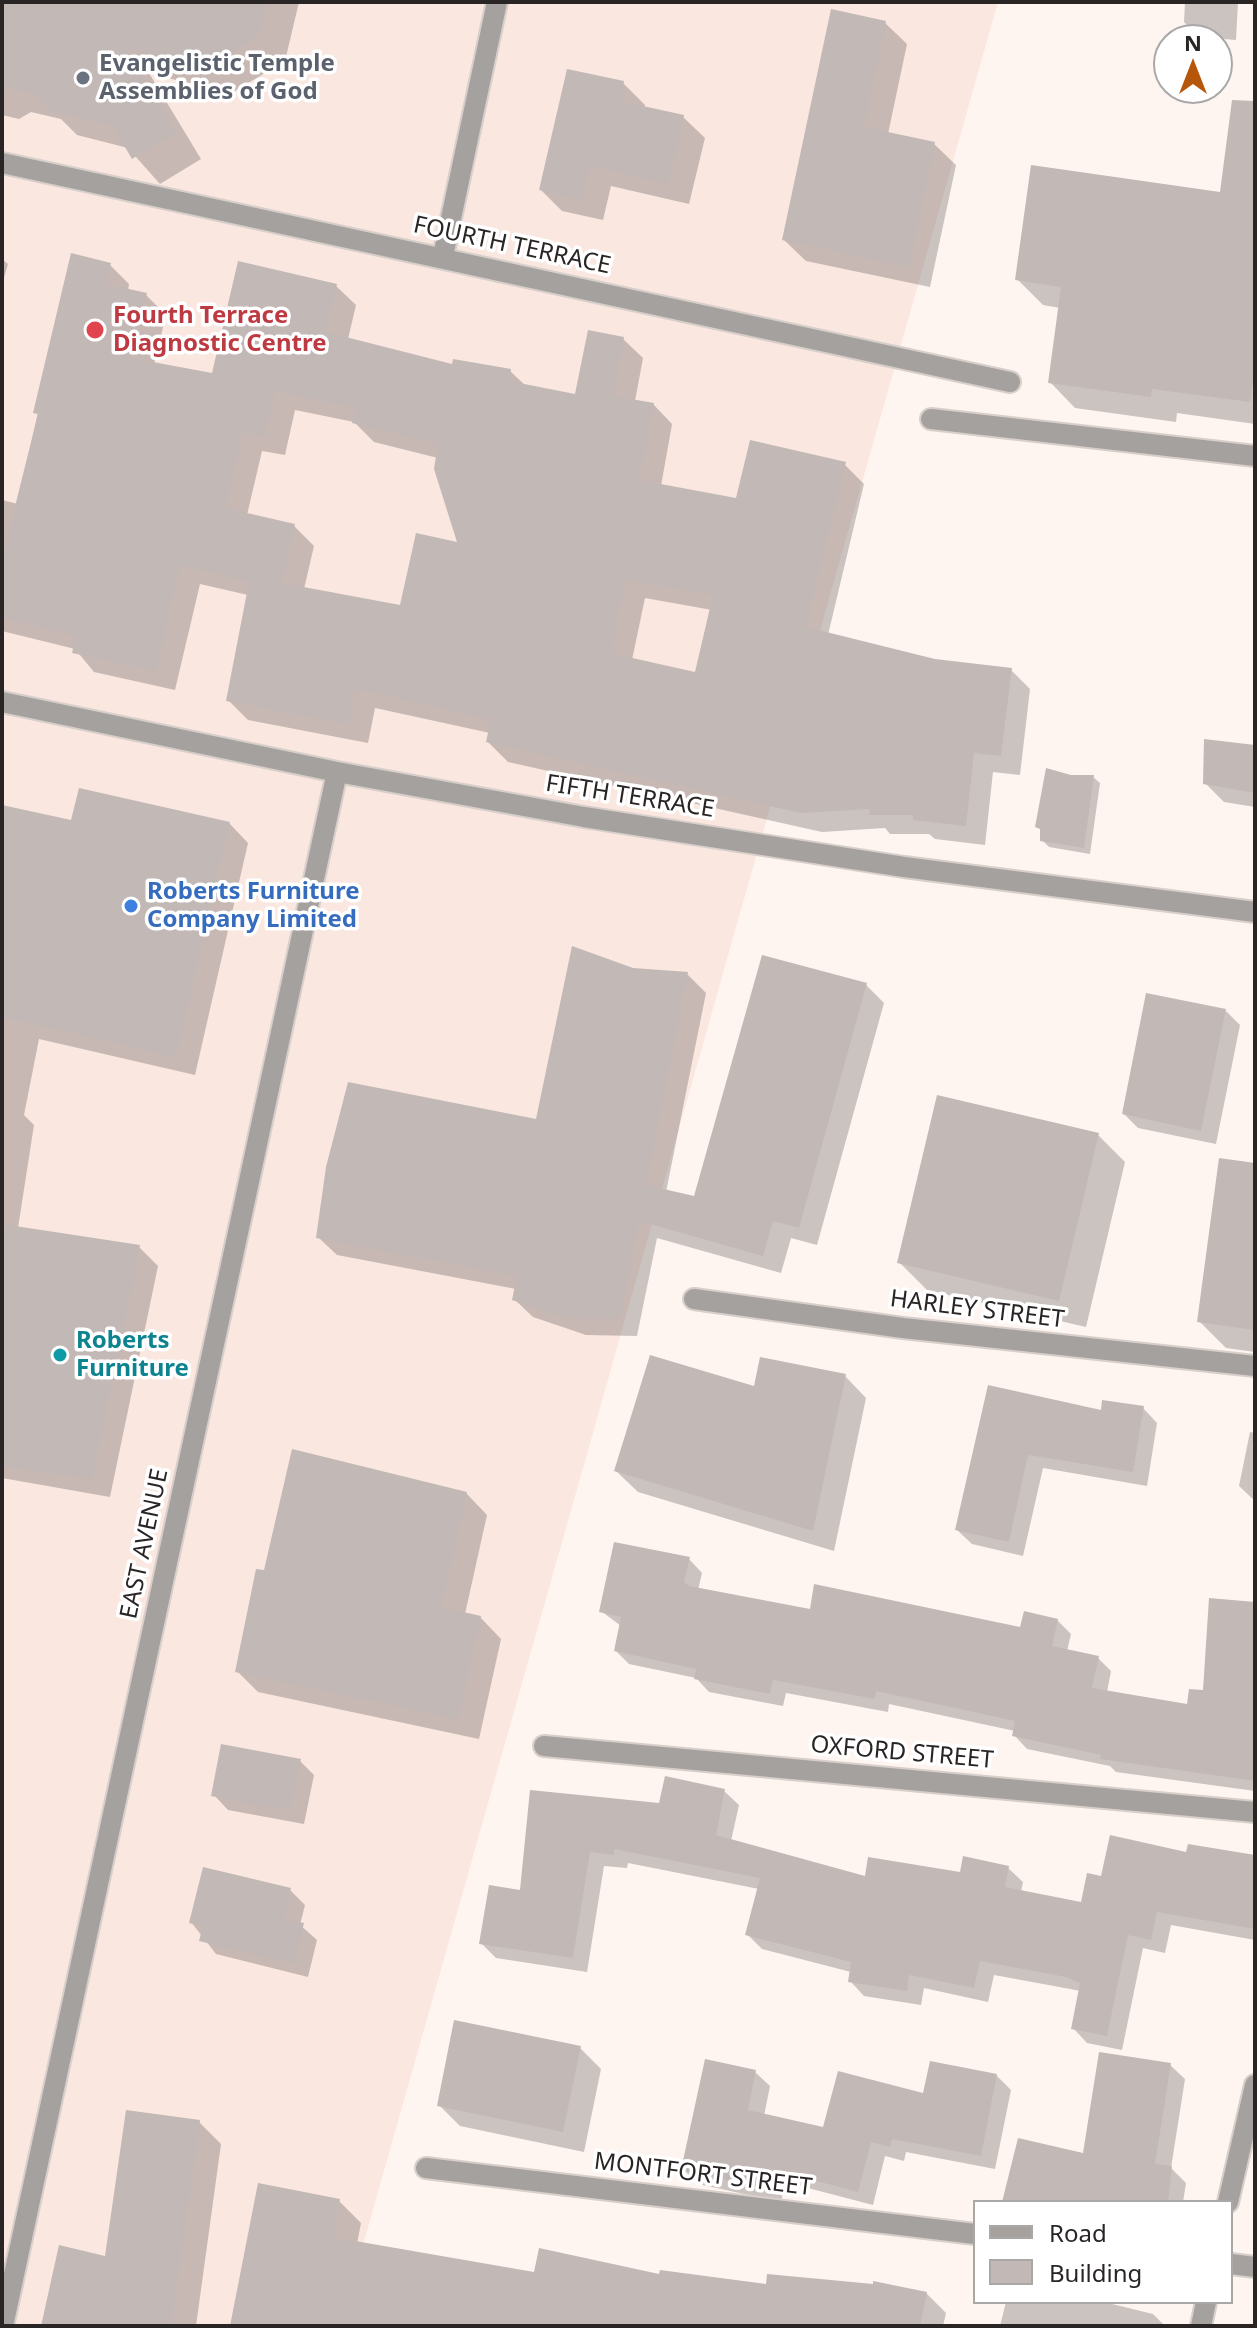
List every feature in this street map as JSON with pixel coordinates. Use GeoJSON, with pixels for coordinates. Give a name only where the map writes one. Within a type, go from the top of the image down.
{"type":"FeatureCollection","features":[{"type":"Feature","properties":{"kind":"street"},"geometry":{"type":"LineString","coordinates":[[443,256],[497,2]]}},
{"type":"Feature","properties":{"kind":"street","name":"FOURTH TERRACE"},"geometry":{"type":"LineString","coordinates":[[2,163],[443,256],[1010,382]]}},
{"type":"Feature","properties":{"kind":"street"},"geometry":{"type":"LineString","coordinates":[[931,419],[1255,456]]}},
{"type":"Feature","properties":{"kind":"street","name":"FIFTH TERRACE"},"geometry":{"type":"LineString","coordinates":[[2,702],[337,772],[584,817],[904,867],[1255,912]]}},
{"type":"Feature","properties":{"kind":"street","name":"EAST AVENUE"},"geometry":{"type":"LineString","coordinates":[[3,2326],[337,772]]}},
{"type":"Feature","properties":{"kind":"street","name":"HARLEY STREET"},"geometry":{"type":"LineString","coordinates":[[694,1299],[903,1328],[1255,1366]]}},
{"type":"Feature","properties":{"kind":"street","name":"OXFORD STREET"},"geometry":{"type":"LineString","coordinates":[[544,1746],[1255,1812]]}},
{"type":"Feature","properties":{"kind":"street"},"geometry":{"type":"LineString","coordinates":[[1228,2200],[1255,2085]]}},
{"type":"Feature","properties":{"kind":"street","name":"MONTFORT STREET"},"geometry":{"type":"LineString","coordinates":[[426,2168],[973,2234]]}},
{"type":"Feature","properties":{"kind":"street"},"geometry":{"type":"LineString","coordinates":[[1233,2264],[1255,2267]]}},
{"type":"Feature","properties":{"kind":"street"},"geometry":{"type":"LineString","coordinates":[[1201,2326],[1206,2304]]}},
{"type":"Feature","properties":{"kind":"shaded area"},"geometry":{"type":"Polygon","coordinates":[[[2,2],[998,2],[340,2326],[2,2326],[2,2]]]}},
{"type":"Feature","properties":{"kind":"building","name":"Evangelistic Temple Assemblies of God"},"geometry":{"type":"Polygon","coordinates":[[[2,2],[267,2],[259,35],[203,69],[126,48],[176,132],[132,159],[112,125],[48,110],[39,96],[2,86],[2,2]]]}},
{"type":"Feature","properties":{"kind":"building"},"geometry":{"type":"Polygon","coordinates":[[[831,9],[886,21],[864,127],[935,142],[909,267],[782,240],[831,9]]]}},
{"type":"Feature","properties":{"kind":"building"},"geometry":{"type":"Polygon","coordinates":[[[567,69],[624,81],[620,101],[684,115],[668,184],[590,166],[582,200],[539,190],[567,69]]]}},
{"type":"Feature","properties":{"kind":"building"},"geometry":{"type":"Polygon","coordinates":[[[1233,100],[1255,101],[1255,364],[1250,402],[1152,389],[1151,397],[1048,383],[1061,287],[1015,280],[1031,165],[1220,192],[1233,100]]]}},
{"type":"Feature","properties":{"kind":"building"},"geometry":{"type":"Polygon","coordinates":[[[71,253],[111,263],[106,284],[147,293],[131,358],[212,373],[238,261],[337,284],[326,332],[452,364],[453,359],[511,369],[509,381],[575,394],[588,330],[624,337],[614,396],[654,403],[639,480],[736,498],[750,440],[846,462],[806,627],[935,659],[1012,668],[1001,756],[974,753],[966,826],[913,820],[913,815],[869,815],[870,809],[801,813],[486,742],[491,719],[355,689],[349,724],[226,701],[249,582],[180,565],[156,671],[72,653],[76,636],[2,617],[2,559],[38,414],[33,413],[71,253]],[[275,391],[265,437],[243,432],[225,508],[295,524],[282,583],[400,605],[416,533],[457,542],[434,469],[438,444],[352,423],[355,408],[275,391]],[[626,580],[610,653],[695,672],[713,595],[626,580]]]}},
{"type":"Feature","properties":{"kind":"building"},"geometry":{"type":"Polygon","coordinates":[[[1204,739],[1255,745],[1255,793],[1203,784],[1204,739]]]}},
{"type":"Feature","properties":{"kind":"building"},"geometry":{"type":"Polygon","coordinates":[[[1046,768],[1071,775],[1094,775],[1084,848],[1040,841],[1040,829],[1035,827],[1046,768]]]}},
{"type":"Feature","properties":{"kind":"building","name":"Roberts Furniture Company Limited"},"geometry":{"type":"Polygon","coordinates":[[[79,788],[230,822],[176,1057],[2,1017],[2,805],[71,820],[79,788]]]}},
{"type":"Feature","properties":{"kind":"building"},"geometry":{"type":"Polygon","coordinates":[[[572,946],[633,968],[688,972],[646,1185],[694,1196],[762,955],[867,983],[799,1228],[773,1221],[763,1256],[639,1221],[620,1319],[566,1318],[512,1300],[517,1276],[316,1238],[326,1167],[348,1082],[536,1119],[572,946]]]}},
{"type":"Feature","properties":{"kind":"building"},"geometry":{"type":"Polygon","coordinates":[[[1146,993],[1226,1009],[1201,1131],[1122,1114],[1146,993]]]}},
{"type":"Feature","properties":{"kind":"building"},"geometry":{"type":"Polygon","coordinates":[[[937,1095],[1099,1133],[1059,1301],[897,1263],[937,1095]]]}},
{"type":"Feature","properties":{"kind":"building"},"geometry":{"type":"Polygon","coordinates":[[[1219,1158],[1255,1163],[1255,1330],[1197,1322],[1219,1158]]]}},
{"type":"Feature","properties":{"kind":"building","name":"Roberts Furniture"},"geometry":{"type":"Polygon","coordinates":[[[2,1224],[140,1245],[92,1479],[2,1466],[2,1224]]]}},
{"type":"Feature","properties":{"kind":"building"},"geometry":{"type":"Polygon","coordinates":[[[650,1355],[754,1386],[760,1357],[846,1374],[813,1531],[614,1471],[650,1355]]]}},
{"type":"Feature","properties":{"kind":"building"},"geometry":{"type":"Polygon","coordinates":[[[988,1385],[1101,1410],[1102,1400],[1144,1406],[1133,1472],[1028,1455],[1009,1542],[955,1530],[988,1385]]]}},
{"type":"Feature","properties":{"kind":"building"},"geometry":{"type":"Polygon","coordinates":[[[292,1449],[467,1492],[441,1607],[481,1616],[458,1719],[235,1672],[256,1569],[264,1570],[292,1449]]]}},
{"type":"Feature","properties":{"kind":"building"},"geometry":{"type":"Polygon","coordinates":[[[614,1542],[690,1557],[684,1582],[689,1586],[810,1609],[814,1584],[1020,1627],[1024,1611],[1058,1619],[1052,1646],[1099,1656],[1092,1688],[1187,1704],[1189,1689],[1203,1690],[1209,1598],[1255,1602],[1255,1781],[1100,1759],[1101,1755],[1012,1736],[1015,1721],[876,1691],[875,1699],[773,1680],[770,1694],[694,1679],[696,1669],[614,1651],[621,1617],[599,1612],[614,1542]]]}},
{"type":"Feature","properties":{"kind":"building"},"geometry":{"type":"Polygon","coordinates":[[[221,1744],[301,1759],[290,1811],[211,1796],[221,1744]]]}},
{"type":"Feature","properties":{"kind":"building"},"geometry":{"type":"Polygon","coordinates":[[[665,1776],[725,1789],[716,1835],[865,1876],[868,1857],[960,1872],[963,1856],[1009,1866],[1005,1887],[1081,1902],[1087,1873],[1101,1876],[1110,1835],[1186,1852],[1188,1844],[1255,1855],[1255,1929],[1157,1912],[1151,1940],[1128,1935],[1107,2036],[1071,2029],[1080,1983],[1066,1977],[980,1961],[974,1988],[909,1975],[907,1991],[848,1982],[851,1962],[745,1935],[760,1878],[614,1849],[614,1855],[590,1852],[573,1958],[479,1944],[489,1885],[520,1890],[530,1790],[659,1803],[665,1776]]]}},
{"type":"Feature","properties":{"kind":"building"},"geometry":{"type":"Polygon","coordinates":[[[203,1867],[291,1888],[284,1919],[304,1923],[294,1964],[199,1941],[203,1926],[189,1923],[203,1867]]]}},
{"type":"Feature","properties":{"kind":"building"},"geometry":{"type":"Polygon","coordinates":[[[454,2020],[581,2046],[563,2132],[437,2106],[454,2020]]]}},
{"type":"Feature","properties":{"kind":"building"},"geometry":{"type":"Polygon","coordinates":[[[1099,2052],[1171,2063],[1155,2164],[1172,2166],[1168,2200],[1002,2200],[1018,2138],[1083,2153],[1099,2052]]]}},
{"type":"Feature","properties":{"kind":"building"},"geometry":{"type":"Polygon","coordinates":[[[705,2059],[756,2070],[748,2110],[823,2127],[838,2071],[923,2093],[930,2061],[997,2074],[981,2156],[892,2139],[890,2147],[871,2142],[858,2192],[771,2169],[767,2189],[681,2170],[705,2059]]]}},
{"type":"Feature","properties":{"kind":"building"},"geometry":{"type":"Polygon","coordinates":[[[126,2110],[200,2120],[171,2326],[41,2326],[59,2245],[105,2256],[126,2110]]]}},
{"type":"Feature","properties":{"kind":"building"},"geometry":{"type":"Polygon","coordinates":[[[258,2183],[340,2199],[332,2237],[534,2272],[539,2248],[659,2274],[660,2270],[766,2284],[767,2274],[873,2284],[873,2281],[927,2292],[920,2326],[230,2326],[258,2183]]]}},
{"type":"Feature","properties":{"kind":"place","name":"Evangelistic Temple Assemblies of God"},"geometry":{"type":"Point","coordinates":[83,78]}},
{"type":"Feature","properties":{"kind":"place","name":"Fourth Terrace Diagnostic Centre"},"geometry":{"type":"Point","coordinates":[95,330]}},
{"type":"Feature","properties":{"kind":"place","name":"Roberts Furniture Company Limited"},"geometry":{"type":"Point","coordinates":[131,906]}},
{"type":"Feature","properties":{"kind":"place","name":"Roberts Furniture"},"geometry":{"type":"Point","coordinates":[60,1355]}}]}
